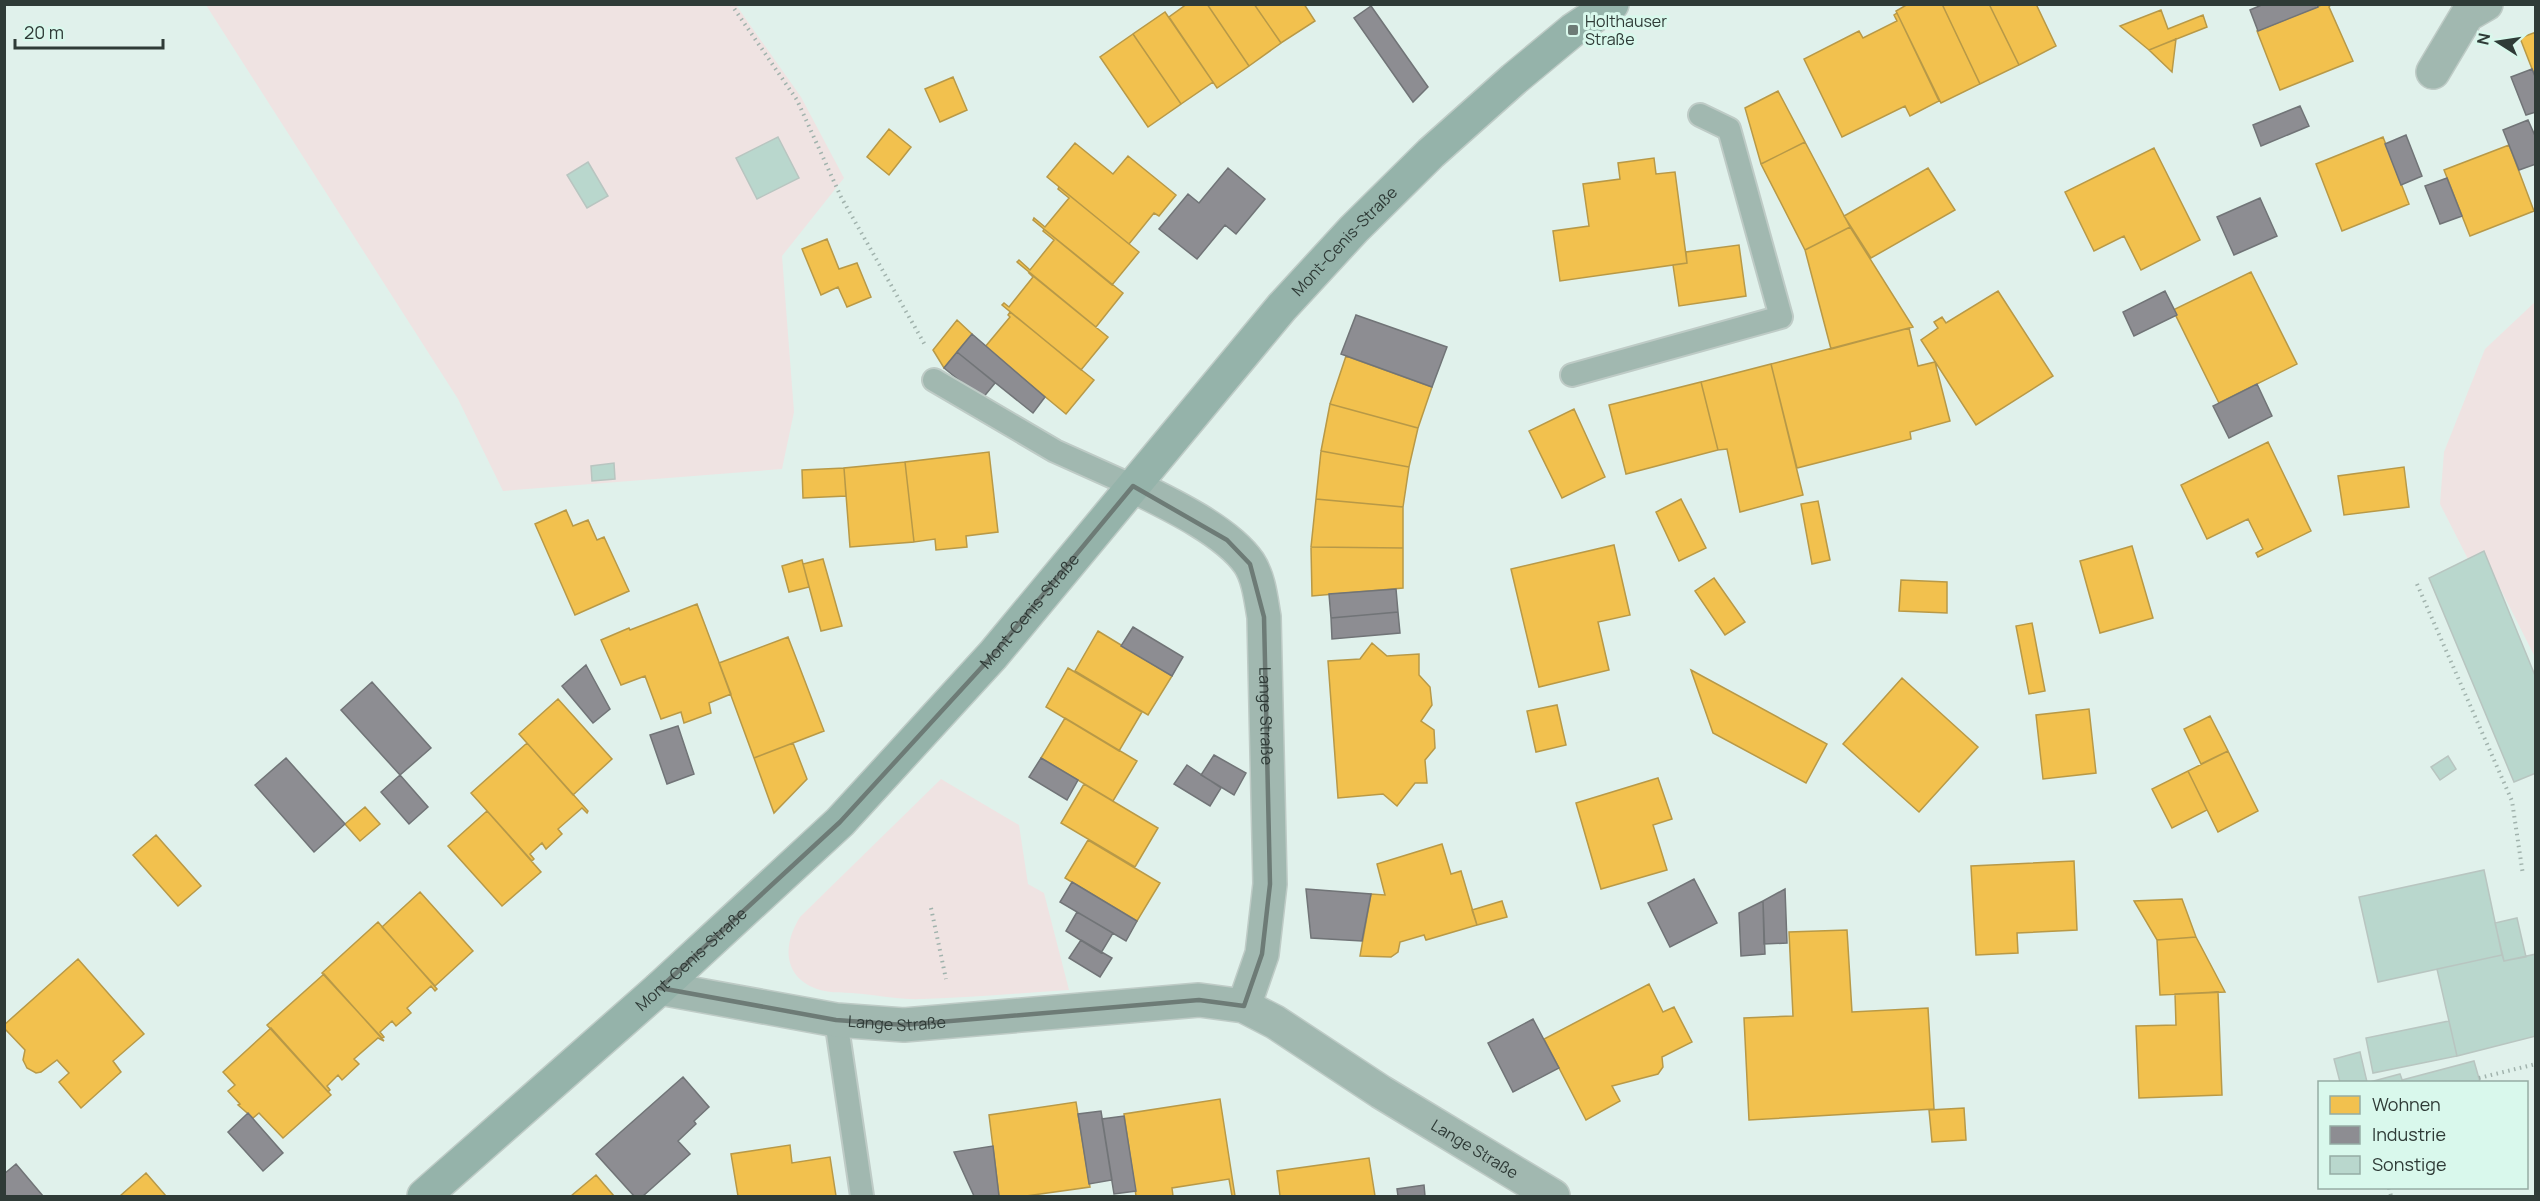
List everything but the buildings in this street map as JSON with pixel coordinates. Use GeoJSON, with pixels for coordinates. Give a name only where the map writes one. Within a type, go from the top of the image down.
{"type":"FeatureCollection","features":[{"type":"Feature","properties":{"kind":"main road","name":"Mont-Cenis-Straße"},"geometry":{"type":"LineString","coordinates":[[424,1197],[660,988],[840,822],[993,655],[1282,307],[1354,229],[1431,153],[1514,79],[1573,30],[1612,4]]}},
{"type":"Feature","properties":{"kind":"street"},"geometry":{"type":"LineString","coordinates":[[2433,72],[2468,15],[2486,4]]}},
{"type":"Feature","properties":{"kind":"street","name":"Lange Straße"},"geometry":{"type":"LineString","coordinates":[[1133,486],[1176,507],[1227,540],[1250,564],[1259,591],[1264,617],[1270,884],[1262,954],[1244,1006]]}},
{"type":"Feature","properties":{"kind":"street","name":"Lange Straße"},"geometry":{"type":"LineString","coordinates":[[660,988],[836,1020],[904,1025],[1199,1000],[1244,1006],[1275,1022],[1381,1092],[1553,1197]]}},
{"type":"Feature","properties":{"kind":"lane"},"geometry":{"type":"LineString","coordinates":[[1572,375],[1781,317],[1729,129],[1700,115]]}},
{"type":"Feature","properties":{"kind":"lane"},"geometry":{"type":"LineString","coordinates":[[934,380],[1055,451],[1133,486]]}},
{"type":"Feature","properties":{"kind":"lane"},"geometry":{"type":"LineString","coordinates":[[836,1020],[862,1197]]}},
{"type":"Feature","properties":{"kind":"path"},"geometry":{"type":"LineString","coordinates":[[731,4],[797,100],[841,197],[924,341],[934,380]]}},
{"type":"Feature","properties":{"kind":"path"},"geometry":{"type":"LineString","coordinates":[[2417,584],[2512,801],[2523,875]]}},
{"type":"Feature","properties":{"kind":"path"},"geometry":{"type":"LineString","coordinates":[[931,908],[954,1021]]}},
{"type":"Feature","properties":{"kind":"path"},"geometry":{"type":"LineString","coordinates":[[2479,1078],[2535,1064]]}},
{"type":"Feature","properties":{"kind":"highlighted area"},"geometry":{"type":"Polygon","coordinates":[[[1133,486],[1227,540],[1250,564],[1264,617],[1270,884],[1262,954],[1244,1006],[1199,1000],[904,1025],[836,1020],[660,988],[840,822],[993,655],[1133,486]]]}},
{"type":"Feature","properties":{"kind":"shaded area"},"geometry":{"type":"Polygon","coordinates":[[[206,5],[736,5],[801,97],[844,178],[782,256],[794,412],[782,469],[503,491],[458,399],[206,5]]]}},
{"type":"Feature","properties":{"kind":"shaded area"},"geometry":{"type":"Polygon","coordinates":[[[2535,302],[2535,657],[2484,551],[2468,559],[2440,504],[2444,452],[2485,349],[2535,302]]]}},
{"type":"Feature","properties":{"kind":"shaded area"},"geometry":{"type":"Polygon","coordinates":[[[941,779],[1019,825],[1028,884],[1044,893],[1069,990],[959,998],[900,998],[822,991],[806,983],[797,976],[792,968],[789,948],[794,927],[800,917],[941,779]]]}},
{"type":"Feature","properties":{"kind":"place","name":"Holthauser Straße"},"geometry":{"type":"Point","coordinates":[1573,30]}}]}
